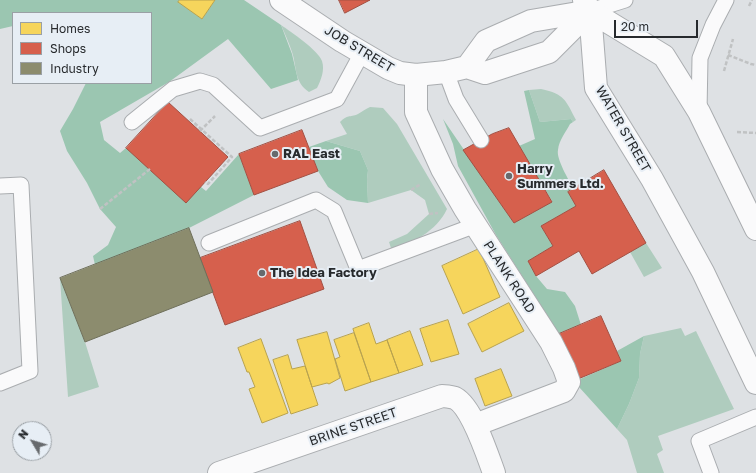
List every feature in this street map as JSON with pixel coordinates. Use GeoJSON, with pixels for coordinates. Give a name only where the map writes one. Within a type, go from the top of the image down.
{"type":"FeatureCollection","features":[{"type":"Feature","properties":{"kind":"street","name":"JOB STREET"},"geometry":{"type":"LineString","coordinates":[[281,0],[362,53],[388,68],[400,73],[416,75],[446,72],[468,67],[485,73],[549,52],[587,6]]}},
{"type":"Feature","properties":{"kind":"street"},"geometry":{"type":"LineString","coordinates":[[468,67],[486,41],[531,21],[587,6],[664,56],[699,112],[756,229]]}},
{"type":"Feature","properties":{"kind":"street","name":"WATER STREET"},"geometry":{"type":"LineString","coordinates":[[587,6],[596,88],[652,179],[703,272],[756,383]]}},
{"type":"Feature","properties":{"kind":"street","name":"PLANK ROAD"},"geometry":{"type":"LineString","coordinates":[[416,75],[416,112],[442,169],[465,209],[551,342],[569,382],[564,391],[475,425]]}},
{"type":"Feature","properties":{"kind":"street","name":"BRINE STREET"},"geometry":{"type":"LineString","coordinates":[[219,473],[442,396],[454,398],[465,406],[475,425],[494,473]]}},
{"type":"Feature","properties":{"kind":"lane"},"geometry":{"type":"LineString","coordinates":[[587,6],[625,0]]}},
{"type":"Feature","properties":{"kind":"lane"},"geometry":{"type":"LineString","coordinates":[[699,112],[700,58],[713,25],[726,0]]}},
{"type":"Feature","properties":{"kind":"lane"},"geometry":{"type":"LineString","coordinates":[[132,122],[173,89],[200,81],[213,85],[260,128],[337,99],[362,53]]}},
{"type":"Feature","properties":{"kind":"lane"},"geometry":{"type":"LineString","coordinates":[[446,72],[456,99],[481,140]]}},
{"type":"Feature","properties":{"kind":"lane"},"geometry":{"type":"LineString","coordinates":[[0,186],[21,185],[30,371],[0,383]]}},
{"type":"Feature","properties":{"kind":"lane"},"geometry":{"type":"LineString","coordinates":[[209,243],[316,200],[334,211],[358,269],[476,225]]}},
{"type":"Feature","properties":{"kind":"lane"},"geometry":{"type":"LineString","coordinates":[[711,473],[699,441],[756,417]]}},
{"type":"Feature","properties":{"kind":"path"},"geometry":{"type":"LineString","coordinates":[[728,55],[756,65]]}},
{"type":"Feature","properties":{"kind":"path"},"geometry":{"type":"LineString","coordinates":[[190,118],[201,130],[232,157],[208,184],[205,182]]}},
{"type":"Feature","properties":{"kind":"path"},"geometry":{"type":"LineString","coordinates":[[736,132],[756,133]]}},
{"type":"Feature","properties":{"kind":"path"},"geometry":{"type":"LineString","coordinates":[[100,208],[150,169]]}},
{"type":"Feature","properties":{"kind":"green space"},"geometry":{"type":"Polygon","coordinates":[[[0,0],[180,0],[179,2],[202,19],[215,0],[244,0],[281,25],[292,54],[298,80],[271,89],[228,39],[169,82],[100,122],[104,140],[120,153],[126,148],[206,191],[239,154],[254,195],[189,228],[95,265],[93,256],[108,245],[116,227],[100,209],[87,183],[67,151],[60,131],[86,84],[152,84],[152,12],[12,12],[12,26],[0,29],[0,0]]]}},
{"type":"Feature","properties":{"kind":"green space"},"geometry":{"type":"Polygon","coordinates":[[[281,25],[310,47],[322,61],[323,71],[320,82],[317,88],[309,92],[304,88],[298,79],[294,58],[281,25]]]}},
{"type":"Feature","properties":{"kind":"green space"},"geometry":{"type":"Polygon","coordinates":[[[541,89],[555,93],[564,99],[576,120],[573,122],[571,119],[540,122],[529,90],[541,89]]]}},
{"type":"Feature","properties":{"kind":"green space"},"geometry":{"type":"Polygon","coordinates":[[[529,90],[540,122],[571,119],[573,122],[570,124],[561,139],[558,154],[561,164],[573,188],[568,192],[576,206],[541,226],[553,246],[528,261],[536,276],[547,289],[565,292],[575,306],[581,325],[559,334],[496,235],[458,166],[453,144],[443,119],[514,223],[552,201],[519,146],[535,139],[524,91],[529,90]]]}},
{"type":"Feature","properties":{"kind":"green space"},"geometry":{"type":"Polygon","coordinates":[[[370,107],[383,108],[397,124],[447,209],[443,217],[430,230],[416,240],[392,251],[389,242],[407,234],[429,214],[425,200],[411,190],[368,203],[368,170],[360,151],[326,141],[347,134],[340,122],[347,117],[358,114],[370,107]]]}},
{"type":"Feature","properties":{"kind":"green space"},"geometry":{"type":"Polygon","coordinates":[[[326,141],[360,151],[368,170],[368,203],[347,200],[328,187],[318,171],[309,147],[326,141]]]}},
{"type":"Feature","properties":{"kind":"green space"},"geometry":{"type":"Polygon","coordinates":[[[646,243],[662,268],[644,277],[630,252],[646,243]]]}},
{"type":"Feature","properties":{"kind":"green space"},"geometry":{"type":"Polygon","coordinates":[[[60,278],[85,342],[99,387],[68,397],[60,278]]]}},
{"type":"Feature","properties":{"kind":"green space"},"geometry":{"type":"Polygon","coordinates":[[[681,328],[685,336],[696,331],[734,409],[658,436],[663,450],[657,454],[664,473],[637,473],[627,440],[617,429],[639,378],[640,354],[644,336],[681,328]]]}},
{"type":"Feature","properties":{"kind":"green space"},"geometry":{"type":"Polygon","coordinates":[[[644,336],[640,354],[639,378],[617,429],[579,387],[578,380],[621,361],[617,351],[644,336]]]}},
{"type":"Feature","properties":{"kind":"building: Homes"},"geometry":{"type":"Polygon","coordinates":[[[180,0],[215,0],[202,19],[178,2],[180,0]]]}},
{"type":"Feature","properties":{"kind":"building: Homes"},"geometry":{"type":"Polygon","coordinates":[[[479,249],[500,297],[463,314],[442,266],[479,249]]]}},
{"type":"Feature","properties":{"kind":"building: Homes"},"geometry":{"type":"Polygon","coordinates":[[[509,303],[524,331],[482,352],[468,324],[509,303]]]}},
{"type":"Feature","properties":{"kind":"building: Homes"},"geometry":{"type":"Polygon","coordinates":[[[448,320],[459,354],[431,362],[420,329],[448,320]]]}},
{"type":"Feature","properties":{"kind":"building: Homes"},"geometry":{"type":"Polygon","coordinates":[[[369,323],[376,344],[387,340],[399,373],[371,382],[353,329],[369,323]]]}},
{"type":"Feature","properties":{"kind":"building: Homes"},"geometry":{"type":"Polygon","coordinates":[[[410,331],[423,365],[399,373],[387,340],[410,331]]]}},
{"type":"Feature","properties":{"kind":"building: Homes"},"geometry":{"type":"Polygon","coordinates":[[[327,332],[340,378],[329,384],[327,383],[312,387],[297,340],[327,332]]]}},
{"type":"Feature","properties":{"kind":"building: Homes"},"geometry":{"type":"Polygon","coordinates":[[[354,333],[371,382],[345,391],[335,359],[340,357],[334,340],[354,333]]]}},
{"type":"Feature","properties":{"kind":"building: Homes"},"geometry":{"type":"Polygon","coordinates":[[[261,339],[288,413],[262,423],[249,389],[255,387],[249,372],[247,372],[238,348],[261,339]]]}},
{"type":"Feature","properties":{"kind":"building: Homes"},"geometry":{"type":"Polygon","coordinates":[[[288,355],[292,369],[305,366],[318,405],[291,414],[273,360],[288,355]]]}},
{"type":"Feature","properties":{"kind":"building: Homes"},"geometry":{"type":"Polygon","coordinates":[[[501,369],[512,396],[485,406],[475,379],[501,369]]]}},
{"type":"Feature","properties":{"kind":"building: Shops"},"geometry":{"type":"Polygon","coordinates":[[[339,0],[370,0],[345,13],[339,0]]]}},
{"type":"Feature","properties":{"kind":"building: Shops"},"geometry":{"type":"Polygon","coordinates":[[[168,102],[228,157],[186,203],[126,148],[168,102]]]}},
{"type":"Feature","properties":{"kind":"building: Shops","name":"Harry Summers Ltd."},"geometry":{"type":"Polygon","coordinates":[[[509,128],[552,202],[514,223],[463,150],[492,134],[509,128]]]}},
{"type":"Feature","properties":{"kind":"building: Shops"},"geometry":{"type":"Polygon","coordinates":[[[302,130],[318,171],[254,195],[239,154],[302,130]]]}},
{"type":"Feature","properties":{"kind":"building: Shops"},"geometry":{"type":"Polygon","coordinates":[[[604,170],[646,243],[592,274],[579,251],[536,276],[528,261],[553,246],[541,226],[576,206],[568,192],[604,170]]]}},
{"type":"Feature","properties":{"kind":"building: Shops","name":"The Idea Factory"},"geometry":{"type":"Polygon","coordinates":[[[300,221],[324,289],[225,325],[200,258],[300,221]]]}},
{"type":"Feature","properties":{"kind":"building: Shops"},"geometry":{"type":"Polygon","coordinates":[[[601,316],[621,361],[578,379],[559,334],[601,316]]]}},
{"type":"Feature","properties":{"kind":"building: Industry"},"geometry":{"type":"Polygon","coordinates":[[[189,228],[213,292],[85,342],[60,278],[189,228]]]}},
{"type":"Feature","properties":{"kind":"place","name":"RAL East"},"geometry":{"type":"Point","coordinates":[275,154]}},
{"type":"Feature","properties":{"kind":"place","name":"Harry Summers Ltd."},"geometry":{"type":"Point","coordinates":[509,176]}},
{"type":"Feature","properties":{"kind":"place","name":"The Idea Factory"},"geometry":{"type":"Point","coordinates":[262,273]}}]}
